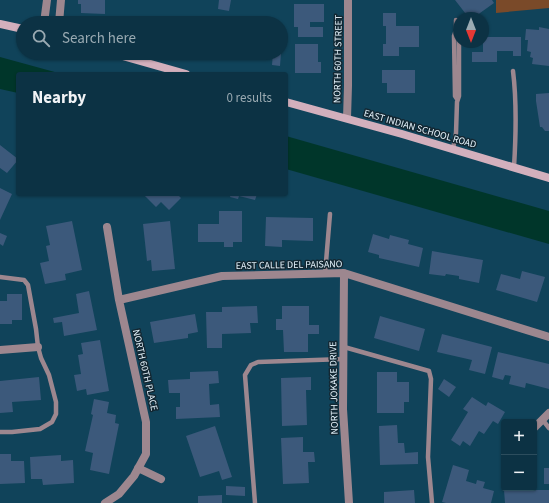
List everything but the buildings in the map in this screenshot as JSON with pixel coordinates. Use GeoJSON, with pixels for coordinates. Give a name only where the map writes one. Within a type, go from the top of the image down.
{"type":"FeatureCollection","features":[{"type":"Feature","properties":{"kind":"main road"},"geometry":{"type":"LineString","coordinates":[[0,24],[16,27]]}},
{"type":"Feature","properties":{"kind":"main road"},"geometry":{"type":"LineString","coordinates":[[137,60],[179,72]]}},
{"type":"Feature","properties":{"kind":"main road","name":"EAST INDIAN SCHOOL ROAD"},"geometry":{"type":"LineString","coordinates":[[288,103],[347,118],[549,178]]}},
{"type":"Feature","properties":{"kind":"street"},"geometry":{"type":"LineString","coordinates":[[45,16],[47,0]]}},
{"type":"Feature","properties":{"kind":"street"},"geometry":{"type":"LineString","coordinates":[[60,16],[61,0]]}},
{"type":"Feature","properties":{"kind":"street","name":"NORTH 60TH STREET"},"geometry":{"type":"LineString","coordinates":[[347,118],[348,0]]}},
{"type":"Feature","properties":{"kind":"street","name":"NORTH 60TH PLACE"},"geometry":{"type":"LineString","coordinates":[[105,503],[119,494],[134,476],[146,454],[146,422],[119,300],[107,227]]}},
{"type":"Feature","properties":{"kind":"street","name":"EAST CALLE DEL PAISANO"},"geometry":{"type":"LineString","coordinates":[[119,300],[222,276],[344,273],[549,337]]}},
{"type":"Feature","properties":{"kind":"street","name":"NORTH JOKAKE DRIVE"},"geometry":{"type":"LineString","coordinates":[[344,273],[343,409],[349,503]]}},
{"type":"Feature","properties":{"kind":"street"},"geometry":{"type":"LineString","coordinates":[[0,350],[38,347]]}},
{"type":"Feature","properties":{"kind":"street"},"geometry":{"type":"LineString","coordinates":[[537,425],[549,413]]}},
{"type":"Feature","properties":{"kind":"street"},"geometry":{"type":"LineString","coordinates":[[138,468],[161,479]]}},
{"type":"Feature","properties":{"kind":"lane"},"geometry":{"type":"LineString","coordinates":[[453,149],[456,133],[457,99],[459,96],[459,48]]}},
{"type":"Feature","properties":{"kind":"lane"},"geometry":{"type":"LineString","coordinates":[[512,71],[515,91],[516,116],[514,167]]}},
{"type":"Feature","properties":{"kind":"lane"},"geometry":{"type":"LineString","coordinates":[[324,274],[330,214]]}},
{"type":"Feature","properties":{"kind":"lane"},"geometry":{"type":"LineString","coordinates":[[0,277],[24,280],[28,285],[38,347],[41,358],[49,374],[56,402],[56,414],[52,422],[40,429],[0,432]]}},
{"type":"Feature","properties":{"kind":"lane"},"geometry":{"type":"LineString","coordinates":[[344,347],[429,371],[431,379],[428,457],[432,503]]}},
{"type":"Feature","properties":{"kind":"lane"},"geometry":{"type":"LineString","coordinates":[[255,503],[245,374],[251,365],[258,362],[344,359]]}},
{"type":"Feature","properties":{"kind":"lane"},"geometry":{"type":"LineString","coordinates":[[542,419],[549,428]]}},
{"type":"Feature","properties":{"kind":"shaded area"},"geometry":{"type":"Polygon","coordinates":[[[496,0],[549,0],[549,8],[496,13],[496,0]]]}},
{"type":"Feature","properties":{"kind":"shaded area"},"geometry":{"type":"Polygon","coordinates":[[[0,57],[55,72],[16,72],[16,93],[0,89],[0,57]]]}},
{"type":"Feature","properties":{"kind":"shaded area"},"geometry":{"type":"Polygon","coordinates":[[[288,137],[549,211],[549,244],[288,170],[288,137]]]}}]}
